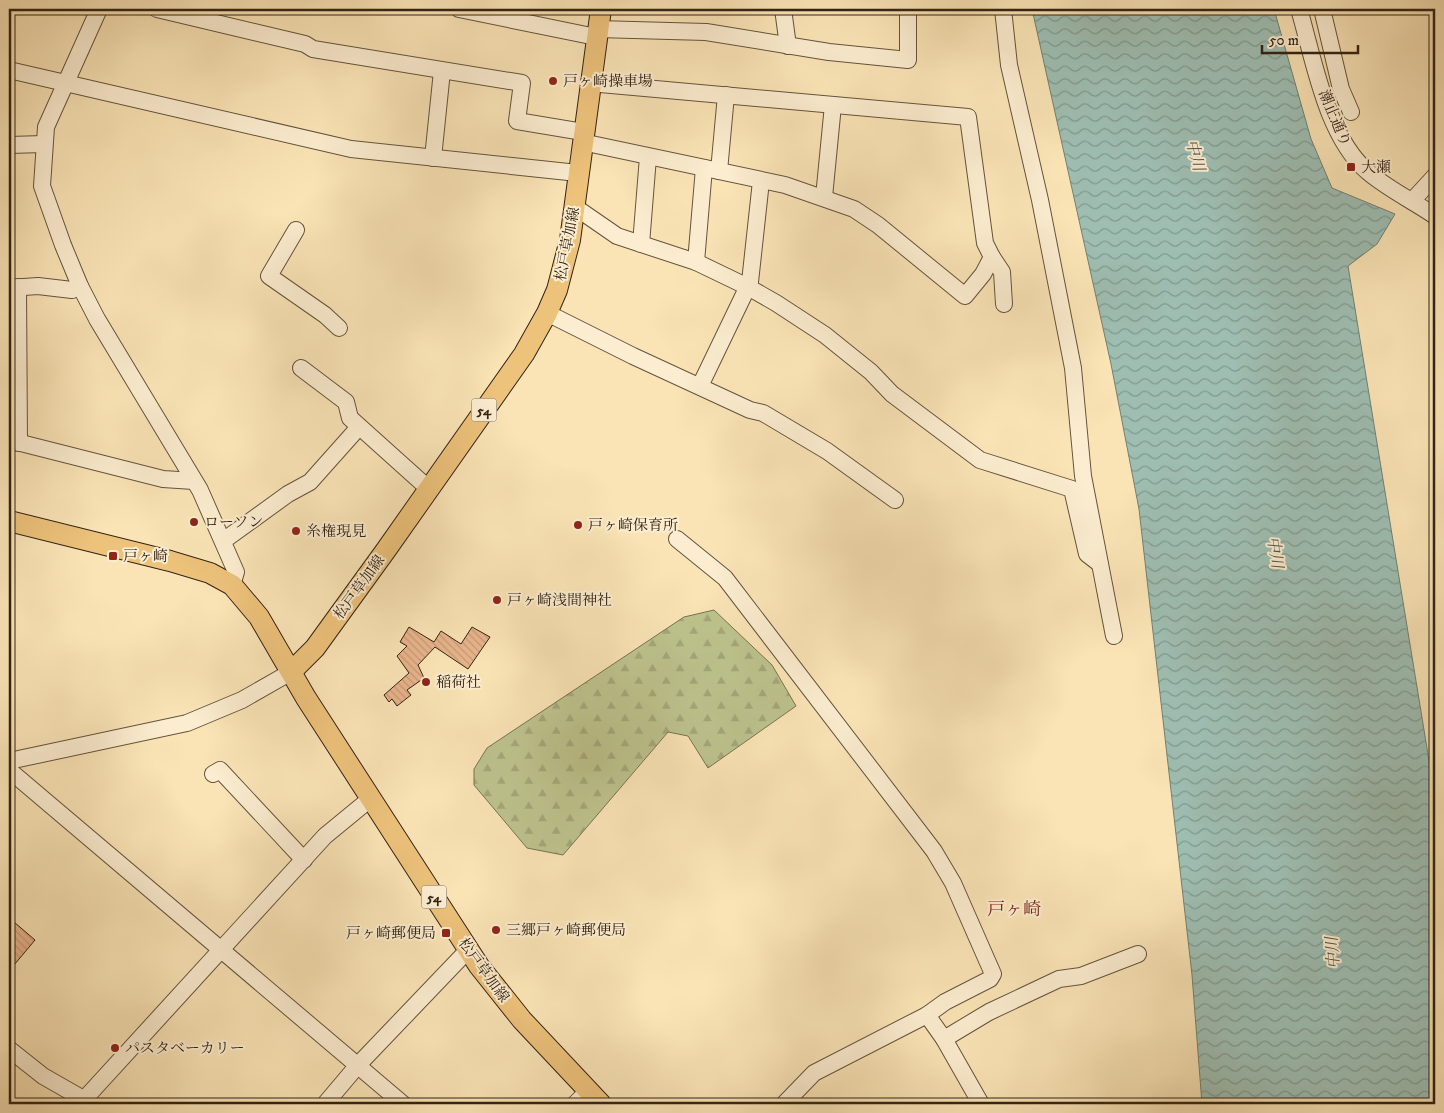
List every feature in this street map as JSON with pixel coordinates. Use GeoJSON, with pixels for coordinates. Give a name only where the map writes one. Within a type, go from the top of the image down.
{"type":"FeatureCollection","features":[{"type":"Feature","properties":{"kind":"main road","name":"松戸草加線"},"geometry":{"type":"LineString","coordinates":[[588,1100],[522,1020],[468,950],[370,799],[291,672],[316,648],[524,354],[548,313],[565,263],[575,207],[596,33],[601,9]]}},
{"type":"Feature","properties":{"kind":"main road"},"geometry":{"type":"LineString","coordinates":[[9,521],[170,561],[210,573],[232,585],[259,617],[291,672]]}},
{"type":"Feature","properties":{"kind":"street"},"geometry":{"type":"LineString","coordinates":[[99,9],[46,127],[44,192],[80,286],[97,319],[194,481],[223,541],[236,572],[232,585]]}},
{"type":"Feature","properties":{"kind":"street"},"geometry":{"type":"LineString","coordinates":[[157,9],[305,44],[312,49],[442,72],[522,83],[517,121],[583,137],[648,157],[785,185],[824,197],[854,209],[965,296],[983,274],[992,257]]}},
{"type":"Feature","properties":{"kind":"street"},"geometry":{"type":"LineString","coordinates":[[459,9],[596,33],[706,32],[788,46],[908,60],[908,9]]}},
{"type":"Feature","properties":{"kind":"street"},"geometry":{"type":"LineString","coordinates":[[783,9],[788,46]]}},
{"type":"Feature","properties":{"kind":"street"},"geometry":{"type":"LineString","coordinates":[[1003,9],[1009,65],[1040,200],[1073,368],[1083,476],[1114,636]]}},
{"type":"Feature","properties":{"kind":"street","name":"潮止通り"},"geometry":{"type":"LineString","coordinates":[[1299,9],[1322,89],[1332,117],[1348,149],[1368,172],[1435,216]]}},
{"type":"Feature","properties":{"kind":"street"},"geometry":{"type":"LineString","coordinates":[[1322,9],[1340,89],[1351,112]]}},
{"type":"Feature","properties":{"kind":"street"},"geometry":{"type":"LineString","coordinates":[[9,70],[351,149],[578,174]]}},
{"type":"Feature","properties":{"kind":"street"},"geometry":{"type":"LineString","coordinates":[[433,158],[442,72]]}},
{"type":"Feature","properties":{"kind":"street"},"geometry":{"type":"LineString","coordinates":[[590,82],[968,118],[985,243],[1002,272],[1004,304]]}},
{"type":"Feature","properties":{"kind":"street"},"geometry":{"type":"LineString","coordinates":[[696,262],[711,169],[726,95]]}},
{"type":"Feature","properties":{"kind":"street"},"geometry":{"type":"LineString","coordinates":[[824,197],[833,105]]}},
{"type":"Feature","properties":{"kind":"street"},"geometry":{"type":"LineString","coordinates":[[9,145],[44,144]]}},
{"type":"Feature","properties":{"kind":"street"},"geometry":{"type":"LineString","coordinates":[[641,244],[648,157]]}},
{"type":"Feature","properties":{"kind":"street"},"geometry":{"type":"LineString","coordinates":[[1412,201],[1435,176]]}},
{"type":"Feature","properties":{"kind":"street"},"geometry":{"type":"LineString","coordinates":[[700,386],[748,287],[761,181]]}},
{"type":"Feature","properties":{"kind":"street"},"geometry":{"type":"LineString","coordinates":[[575,207],[617,236],[696,262],[748,287],[825,335],[871,372],[892,394],[980,460],[1072,489],[1087,554],[1100,564]]}},
{"type":"Feature","properties":{"kind":"street"},"geometry":{"type":"LineString","coordinates":[[296,230],[270,276],[325,315],[339,328]]}},
{"type":"Feature","properties":{"kind":"street"},"geometry":{"type":"LineString","coordinates":[[80,286],[72,290],[38,286],[14,288],[14,441],[163,478],[194,481]]}},
{"type":"Feature","properties":{"kind":"street"},"geometry":{"type":"LineString","coordinates":[[548,313],[750,410],[763,413],[827,451],[895,500]]}},
{"type":"Feature","properties":{"kind":"street"},"geometry":{"type":"LineString","coordinates":[[301,368],[346,402],[350,418],[429,489]]}},
{"type":"Feature","properties":{"kind":"street"},"geometry":{"type":"LineString","coordinates":[[223,541],[288,494],[310,482],[359,427]]}},
{"type":"Feature","properties":{"kind":"street"},"geometry":{"type":"LineString","coordinates":[[677,539],[725,578],[934,851],[953,883],[993,974],[990,979],[965,991],[927,1015],[814,1073],[784,1104]]}},
{"type":"Feature","properties":{"kind":"street"},"geometry":{"type":"LineString","coordinates":[[9,761],[186,723],[242,700],[291,672]]}},
{"type":"Feature","properties":{"kind":"street"},"geometry":{"type":"LineString","coordinates":[[9,770],[403,1104]]}},
{"type":"Feature","properties":{"kind":"street"},"geometry":{"type":"LineString","coordinates":[[213,774],[220,770],[304,860]]}},
{"type":"Feature","properties":{"kind":"street"},"geometry":{"type":"LineString","coordinates":[[9,1049],[44,1076],[86,1103],[325,836],[370,799]]}},
{"type":"Feature","properties":{"kind":"street"},"geometry":{"type":"LineString","coordinates":[[325,1104],[358,1066],[468,950]]}},
{"type":"Feature","properties":{"kind":"street"},"geometry":{"type":"LineString","coordinates":[[944,1038],[989,1012],[1058,979],[1081,976],[1138,954]]}},
{"type":"Feature","properties":{"kind":"street"},"geometry":{"type":"LineString","coordinates":[[927,1015],[944,1038],[981,1104]]}},
{"type":"Feature","properties":{"kind":"green space"},"geometry":{"type":"Polygon","coordinates":[[[714,610],[772,665],[796,706],[708,768],[688,736],[668,732],[563,855],[527,848],[474,785],[474,769],[487,748],[684,617],[714,610]]]}},
{"type":"Feature","properties":{"kind":"water","name":"中川"},"geometry":{"type":"Polygon","coordinates":[[[1032,9],[1274,9],[1311,139],[1332,188],[1395,214],[1377,244],[1348,266],[1435,797],[1435,1104],[1202,1104],[1192,975],[1139,509],[1111,364],[1032,9]]]}},
{"type":"Feature","properties":{"kind":"building"},"geometry":{"type":"Polygon","coordinates":[[[409,627],[434,642],[441,631],[461,644],[472,627],[490,637],[468,669],[435,647],[418,665],[424,678],[407,690],[411,695],[397,706],[392,699],[389,702],[384,695],[409,673],[397,656],[407,646],[400,642],[409,627]]]}},
{"type":"Feature","properties":{"kind":"building"},"geometry":{"type":"Polygon","coordinates":[[[14,922],[35,940],[9,971],[9,927],[14,922]]]}},
{"type":"Feature","properties":{"kind":"place","name":"戸ヶ崎操車場"},"geometry":{"type":"Point","coordinates":[553,81]}},
{"type":"Feature","properties":{"kind":"place","name":"大瀬"},"geometry":{"type":"Point","coordinates":[1351,167]}},
{"type":"Feature","properties":{"kind":"place","name":"ローソン"},"geometry":{"type":"Point","coordinates":[194,522]}},
{"type":"Feature","properties":{"kind":"place","name":"戸ヶ崎保育所"},"geometry":{"type":"Point","coordinates":[578,525]}},
{"type":"Feature","properties":{"kind":"place","name":"糸権現見"},"geometry":{"type":"Point","coordinates":[296,531]}},
{"type":"Feature","properties":{"kind":"place","name":"戸ヶ崎"},"geometry":{"type":"Point","coordinates":[113,556]}},
{"type":"Feature","properties":{"kind":"place","name":"戸ヶ崎浅間神社"},"geometry":{"type":"Point","coordinates":[497,600]}},
{"type":"Feature","properties":{"kind":"place","name":"稲荷社"},"geometry":{"type":"Point","coordinates":[426,682]}},
{"type":"Feature","properties":{"kind":"place","name":"三郷戸ヶ崎郵便局"},"geometry":{"type":"Point","coordinates":[496,930]}},
{"type":"Feature","properties":{"kind":"place","name":"戸ヶ崎郵便局"},"geometry":{"type":"Point","coordinates":[446,933]}},
{"type":"Feature","properties":{"kind":"place","name":"パスタベーカリー"},"geometry":{"type":"Point","coordinates":[115,1048]}},
{"type":"Feature","properties":{"kind":"district","name":"戸ヶ崎"},"geometry":{"type":"Point","coordinates":[1014,909]}}]}
